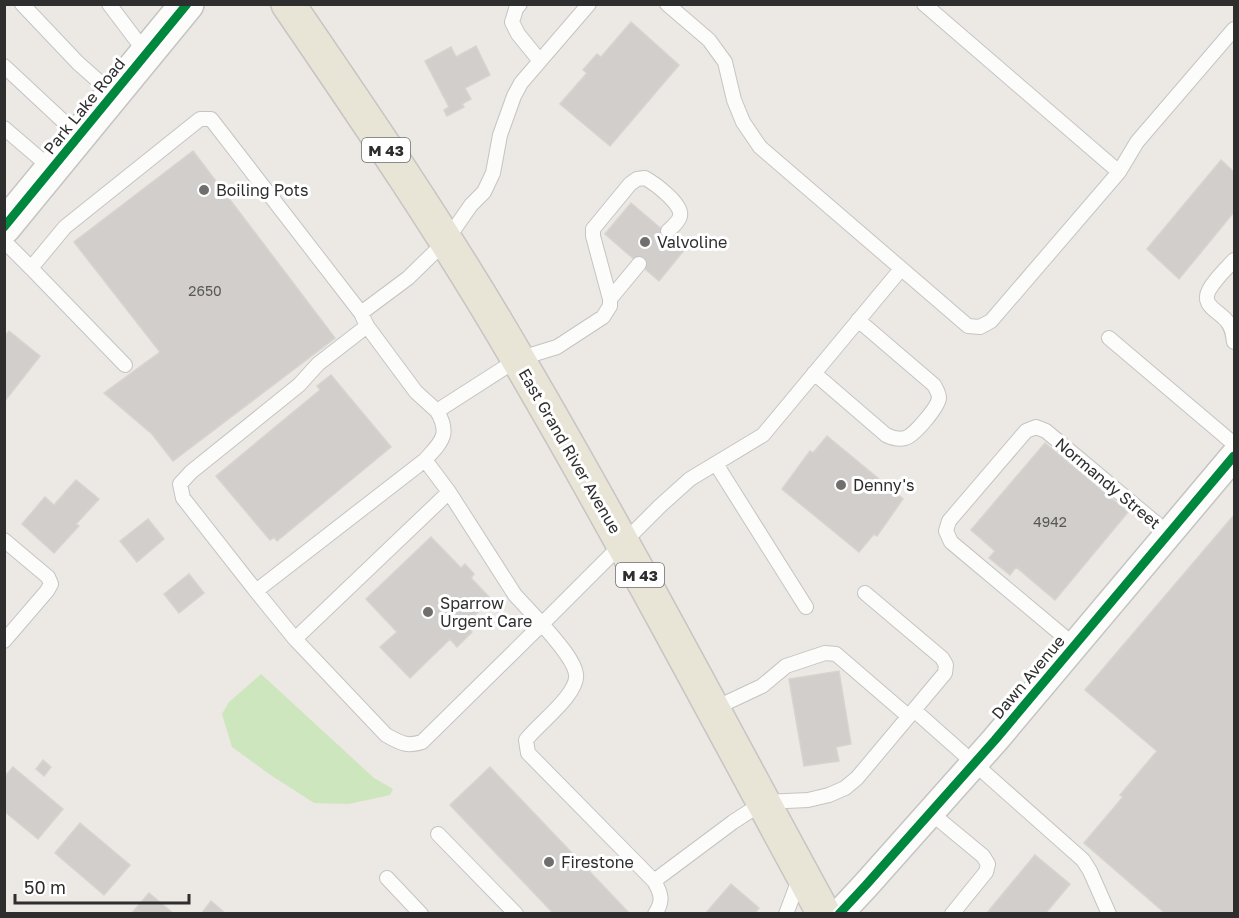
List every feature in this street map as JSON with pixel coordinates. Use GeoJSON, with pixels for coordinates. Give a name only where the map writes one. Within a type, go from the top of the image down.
{"type":"FeatureCollection","features":[{"type":"Feature","properties":{"kind":"main road","name":"East Grand River Avenue"},"geometry":{"type":"LineString","coordinates":[[288,4],[446,241],[518,359],[623,544],[824,914]]}},
{"type":"Feature","properties":{"kind":"street","name":"Park Lake Road"},"geometry":{"type":"LineString","coordinates":[[4,227],[187,4]]}},
{"type":"Feature","properties":{"kind":"street","name":"Dawn Avenue"},"geometry":{"type":"LineString","coordinates":[[839,914],[931,813],[1234,456]]}},
{"type":"Feature","properties":{"kind":"lane"},"geometry":{"type":"LineString","coordinates":[[109,4],[146,54]]}},
{"type":"Feature","properties":{"kind":"lane"},"geometry":{"type":"LineString","coordinates":[[520,4],[512,22],[518,34],[540,61]]}},
{"type":"Feature","properties":{"kind":"lane"},"geometry":{"type":"LineString","coordinates":[[589,4],[513,96],[500,135],[493,173],[484,192],[471,204],[446,241],[299,385],[191,472],[180,484],[183,498],[295,639],[386,735],[411,746],[422,742],[690,479],[764,435],[901,269]]}},
{"type":"Feature","properties":{"kind":"lane"},"geometry":{"type":"LineString","coordinates":[[667,4],[709,40],[724,62],[738,111],[760,147],[968,326],[981,327],[991,321],[1119,172],[1137,142],[1234,29]]}},
{"type":"Feature","properties":{"kind":"lane"},"geometry":{"type":"LineString","coordinates":[[924,4],[1119,172]]}},
{"type":"Feature","properties":{"kind":"lane"},"geometry":{"type":"LineString","coordinates":[[24,5],[78,63],[113,94]]}},
{"type":"Feature","properties":{"kind":"lane"},"geometry":{"type":"LineString","coordinates":[[4,66],[80,136]]}},
{"type":"Feature","properties":{"kind":"lane"},"geometry":{"type":"LineString","coordinates":[[31,268],[66,227],[200,119],[210,119],[364,319],[416,392],[437,411],[445,424],[443,441],[425,460],[256,591]]}},
{"type":"Feature","properties":{"kind":"lane"},"geometry":{"type":"LineString","coordinates":[[4,128],[52,169]]}},
{"type":"Feature","properties":{"kind":"lane"},"geometry":{"type":"LineString","coordinates":[[437,411],[518,359],[557,347],[603,316],[610,306],[610,298],[593,229],[630,184],[645,178],[679,206],[681,213],[679,219],[668,231]]}},
{"type":"Feature","properties":{"kind":"lane"},"geometry":{"type":"LineString","coordinates":[[4,241],[125,365]]}},
{"type":"Feature","properties":{"kind":"lane"},"geometry":{"type":"LineString","coordinates":[[1234,260],[1210,288],[1206,297],[1209,306],[1232,327],[1234,342]]}},
{"type":"Feature","properties":{"kind":"lane"},"geometry":{"type":"LineString","coordinates":[[610,298],[639,264]]}},
{"type":"Feature","properties":{"kind":"lane"},"geometry":{"type":"LineString","coordinates":[[814,373],[886,435],[895,439],[906,438],[913,434],[936,407],[939,400],[934,385],[858,320]]}},
{"type":"Feature","properties":{"kind":"lane"},"geometry":{"type":"LineString","coordinates":[[1109,338],[1234,444]]}},
{"type":"Feature","properties":{"kind":"lane","name":"Normandy Street"},"geometry":{"type":"LineString","coordinates":[[1074,645],[951,542],[946,531],[949,521],[1026,431],[1036,427],[1046,431],[1169,534]]}},
{"type":"Feature","properties":{"kind":"lane"},"geometry":{"type":"LineString","coordinates":[[425,460],[449,492],[515,595],[542,624],[570,660],[576,674],[575,686],[568,696],[526,740],[528,753],[654,881],[662,901],[656,914]]}},
{"type":"Feature","properties":{"kind":"lane"},"geometry":{"type":"LineString","coordinates":[[716,464],[806,607]]}},
{"type":"Feature","properties":{"kind":"lane"},"geometry":{"type":"LineString","coordinates":[[295,639],[449,492]]}},
{"type":"Feature","properties":{"kind":"lane"},"geometry":{"type":"LineString","coordinates":[[4,640],[51,584],[48,577],[5,543]]}},
{"type":"Feature","properties":{"kind":"lane"},"geometry":{"type":"LineString","coordinates":[[654,881],[733,822],[764,802],[808,800],[845,788],[857,778],[945,673],[946,665],[942,658],[864,592]]}},
{"type":"Feature","properties":{"kind":"lane"},"geometry":{"type":"LineString","coordinates":[[713,709],[762,686],[786,666],[825,653],[836,654],[952,742],[1083,860],[1090,871],[1103,910]]}},
{"type":"Feature","properties":{"kind":"lane"},"geometry":{"type":"LineString","coordinates":[[931,813],[983,856],[987,864],[986,872],[952,914]]}},
{"type":"Feature","properties":{"kind":"lane"},"geometry":{"type":"LineString","coordinates":[[438,834],[516,914]]}},
{"type":"Feature","properties":{"kind":"lane"},"geometry":{"type":"LineString","coordinates":[[786,914],[802,873]]}},
{"type":"Feature","properties":{"kind":"lane"},"geometry":{"type":"LineString","coordinates":[[387,878],[421,914]]}},
{"type":"Feature","properties":{"kind":"green space"},"geometry":{"type":"Polygon","coordinates":[[[261,674],[374,778],[393,789],[390,795],[349,804],[314,803],[232,747],[222,714],[229,702],[261,674]]]}},
{"type":"Feature","properties":{"kind":"building"},"geometry":{"type":"Polygon","coordinates":[[[631,22],[679,65],[610,146],[560,104],[587,73],[583,70],[597,54],[601,57],[631,22]]]}},
{"type":"Feature","properties":{"kind":"building"},"geometry":{"type":"Polygon","coordinates":[[[476,46],[490,75],[465,88],[471,99],[462,104],[464,107],[447,116],[444,110],[449,107],[425,61],[451,47],[456,57],[476,46]]]}},
{"type":"Feature","properties":{"kind":"building"},"geometry":{"type":"Polygon","coordinates":[[[193,151],[335,338],[173,461],[152,434],[104,393],[160,352],[74,242],[193,151]]]}},
{"type":"Feature","properties":{"kind":"building"},"geometry":{"type":"Polygon","coordinates":[[[1221,160],[1234,172],[1234,212],[1179,279],[1147,249],[1221,160]]]}},
{"type":"Feature","properties":{"kind":"building","name":"Valvoline"},"geometry":{"type":"Polygon","coordinates":[[[631,203],[685,249],[659,281],[605,234],[631,203]]]}},
{"type":"Feature","properties":{"kind":"building"},"geometry":{"type":"Polygon","coordinates":[[[9,331],[40,356],[4,402],[4,337],[9,331]]]}},
{"type":"Feature","properties":{"kind":"building"},"geometry":{"type":"Polygon","coordinates":[[[331,375],[391,447],[277,541],[274,537],[270,540],[216,476],[320,390],[317,386],[331,375]]]}},
{"type":"Feature","properties":{"kind":"building"},"geometry":{"type":"Polygon","coordinates":[[[827,436],[903,499],[877,536],[874,534],[859,552],[782,489],[810,451],[813,453],[827,436]]]}},
{"type":"Feature","properties":{"kind":"building"},"geometry":{"type":"Polygon","coordinates":[[[1045,443],[1128,512],[1055,600],[1016,567],[1010,575],[989,558],[995,551],[971,530],[1045,443]]]}},
{"type":"Feature","properties":{"kind":"building"},"geometry":{"type":"Polygon","coordinates":[[[76,480],[99,499],[76,524],[79,526],[54,553],[22,524],[45,497],[54,505],[76,480]]]}},
{"type":"Feature","properties":{"kind":"building"},"geometry":{"type":"Polygon","coordinates":[[[1234,515],[1234,914],[1166,914],[1084,843],[1123,797],[1120,795],[1157,751],[1085,690],[1234,515]]]}},
{"type":"Feature","properties":{"kind":"building"},"geometry":{"type":"Polygon","coordinates":[[[148,519],[164,539],[137,562],[120,541],[148,519]]]}},
{"type":"Feature","properties":{"kind":"building","name":"Sparrow Urgent Care"},"geometry":{"type":"Polygon","coordinates":[[[431,537],[461,568],[465,564],[474,574],[471,578],[491,599],[465,625],[472,632],[457,647],[450,639],[410,678],[380,647],[397,632],[366,599],[431,537]]]}},
{"type":"Feature","properties":{"kind":"building"},"geometry":{"type":"Polygon","coordinates":[[[189,574],[204,593],[179,613],[164,594],[189,574]]]}},
{"type":"Feature","properties":{"kind":"building"},"geometry":{"type":"Polygon","coordinates":[[[839,671],[851,744],[836,747],[839,761],[804,766],[789,679],[839,671]]]}},
{"type":"Feature","properties":{"kind":"building"},"geometry":{"type":"Polygon","coordinates":[[[43,760],[51,767],[44,776],[36,769],[43,760]]]}},
{"type":"Feature","properties":{"kind":"building"},"geometry":{"type":"Polygon","coordinates":[[[13,767],[63,809],[38,839],[4,811],[4,777],[13,767]]]}},
{"type":"Feature","properties":{"kind":"building"},"geometry":{"type":"Polygon","coordinates":[[[490,767],[630,914],[554,914],[450,805],[490,767]]]}},
{"type":"Feature","properties":{"kind":"building"},"geometry":{"type":"Polygon","coordinates":[[[80,823],[130,865],[104,895],[55,853],[80,823]]]}},
{"type":"Feature","properties":{"kind":"building"},"geometry":{"type":"Polygon","coordinates":[[[1035,855],[1070,884],[1045,914],[986,914],[1035,855]]]}},
{"type":"Feature","properties":{"kind":"building"},"geometry":{"type":"Polygon","coordinates":[[[731,884],[759,908],[754,914],[705,914],[731,884]]]}},
{"type":"Feature","properties":{"kind":"building"},"geometry":{"type":"Polygon","coordinates":[[[149,893],[174,914],[131,914],[149,893]]]}},
{"type":"Feature","properties":{"kind":"building"},"geometry":{"type":"Polygon","coordinates":[[[211,901],[226,914],[201,914],[211,901]]]}},
{"type":"Feature","properties":{"kind":"cycle path"},"geometry":{"type":"LineString","coordinates":[[4,227],[187,4]]}},
{"type":"Feature","properties":{"kind":"cycle path"},"geometry":{"type":"LineString","coordinates":[[839,914],[995,740],[1234,456]]}},
{"type":"Feature","properties":{"kind":"place","name":"Boiling Pots"},"geometry":{"type":"Point","coordinates":[204,190]}},
{"type":"Feature","properties":{"kind":"place","name":"Valvoline"},"geometry":{"type":"Point","coordinates":[645,242]}},
{"type":"Feature","properties":{"kind":"place","name":"Denny's"},"geometry":{"type":"Point","coordinates":[841,485]}},
{"type":"Feature","properties":{"kind":"place","name":"Sparrow Urgent Care"},"geometry":{"type":"Point","coordinates":[428,612]}},
{"type":"Feature","properties":{"kind":"place","name":"Firestone"},"geometry":{"type":"Point","coordinates":[549,862]}}]}
